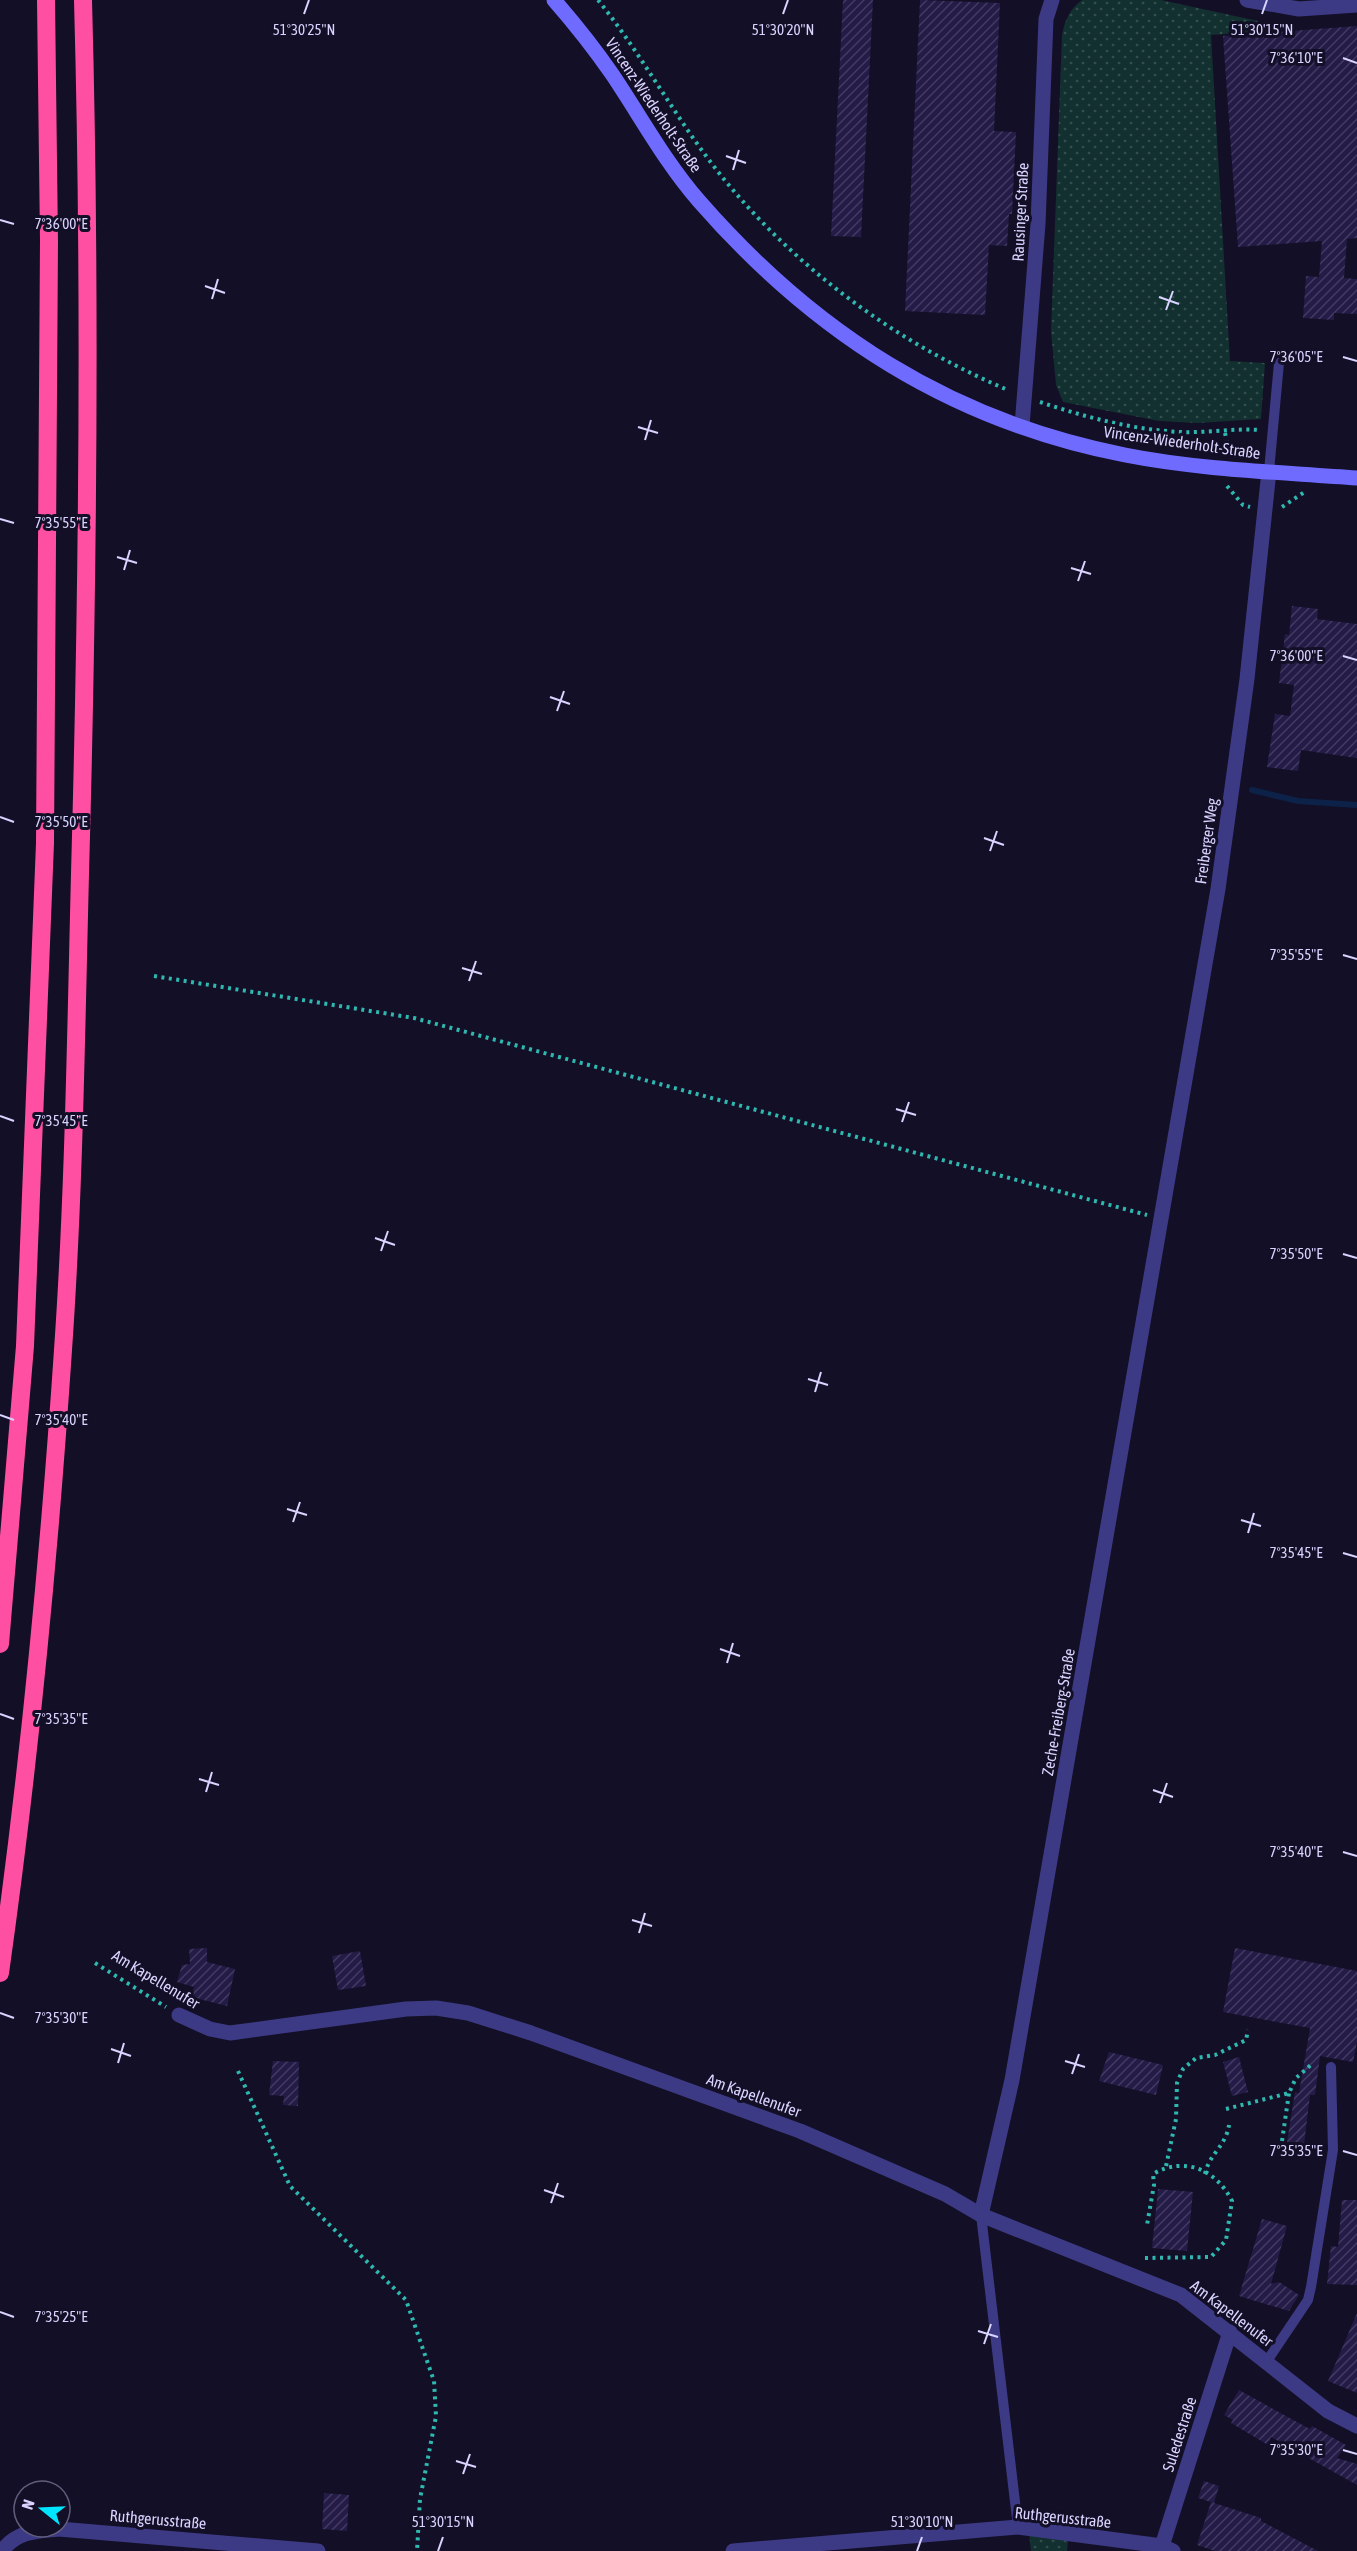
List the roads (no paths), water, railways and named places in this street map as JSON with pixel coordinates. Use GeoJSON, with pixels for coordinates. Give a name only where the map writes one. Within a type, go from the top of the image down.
{"type":"FeatureCollection","features":[{"type":"Feature","properties":{"kind":"highway"},"geometry":{"type":"LineString","coordinates":[[0,1644],[25,1346],[45,843],[49,241],[46,0]]}},
{"type":"Feature","properties":{"kind":"highway"},"geometry":{"type":"LineString","coordinates":[[0,1973],[14,1874],[41,1612],[64,1336],[76,1043],[88,484],[83,0]]}},
{"type":"Feature","properties":{"kind":"street","name":"Vincenz-Wiederholt-Straße"},"geometry":{"type":"LineString","coordinates":[[554,0],[612,74],[669,164],[731,237],[776,282],[816,316],[916,380],[972,408],[1022,426],[1074,443],[1126,455],[1357,478]]}},
{"type":"Feature","properties":{"kind":"street","name":"Rausinger Straße"},"geometry":{"type":"LineString","coordinates":[[1022,426],[1038,224],[1046,20],[1052,0]]}},
{"type":"Feature","properties":{"kind":"street"},"geometry":{"type":"LineString","coordinates":[[1247,0],[1357,5]]}},
{"type":"Feature","properties":{"kind":"street","name":"Freiberger Weg"},"geometry":{"type":"LineString","coordinates":[[1162,1216],[1222,856],[1247,679],[1269,471]]}},
{"type":"Feature","properties":{"kind":"street","name":"Zeche-Freiberg-Straße"},"geometry":{"type":"LineString","coordinates":[[981,2215],[1012,2080],[1162,1216]]}},
{"type":"Feature","properties":{"kind":"street","name":"Am Kapellenufer"},"geometry":{"type":"LineString","coordinates":[[179,2015],[210,2029],[230,2032],[406,2009],[436,2008],[468,2013],[531,2033],[800,2131],[945,2194],[981,2215],[1181,2295],[1328,2411],[1357,2426]]}},
{"type":"Feature","properties":{"kind":"street","name":"Suledestraße"},"geometry":{"type":"LineString","coordinates":[[1167,2548],[1230,2332]]}},
{"type":"Feature","properties":{"kind":"street","name":"Ruthgerusstraße"},"geometry":{"type":"LineString","coordinates":[[742,2551],[1018,2527],[1167,2548]]}},
{"type":"Feature","properties":{"kind":"street","name":"Ruthgerusstraße"},"geometry":{"type":"LineString","coordinates":[[2,2551],[8,2544],[27,2532],[59,2529],[318,2551]]}},
{"type":"Feature","properties":{"kind":"lane"},"geometry":{"type":"LineString","coordinates":[[1269,471],[1279,363]]}},
{"type":"Feature","properties":{"kind":"lane"},"geometry":{"type":"LineString","coordinates":[[1267,2361],[1308,2300],[1333,2150],[1331,2067]]}},
{"type":"Feature","properties":{"kind":"lane"},"geometry":{"type":"LineString","coordinates":[[981,2215],[1018,2527]]}},
{"type":"Feature","properties":{"kind":"waterway"},"geometry":{"type":"LineString","coordinates":[[1252,790],[1298,801],[1357,805]]}}]}
